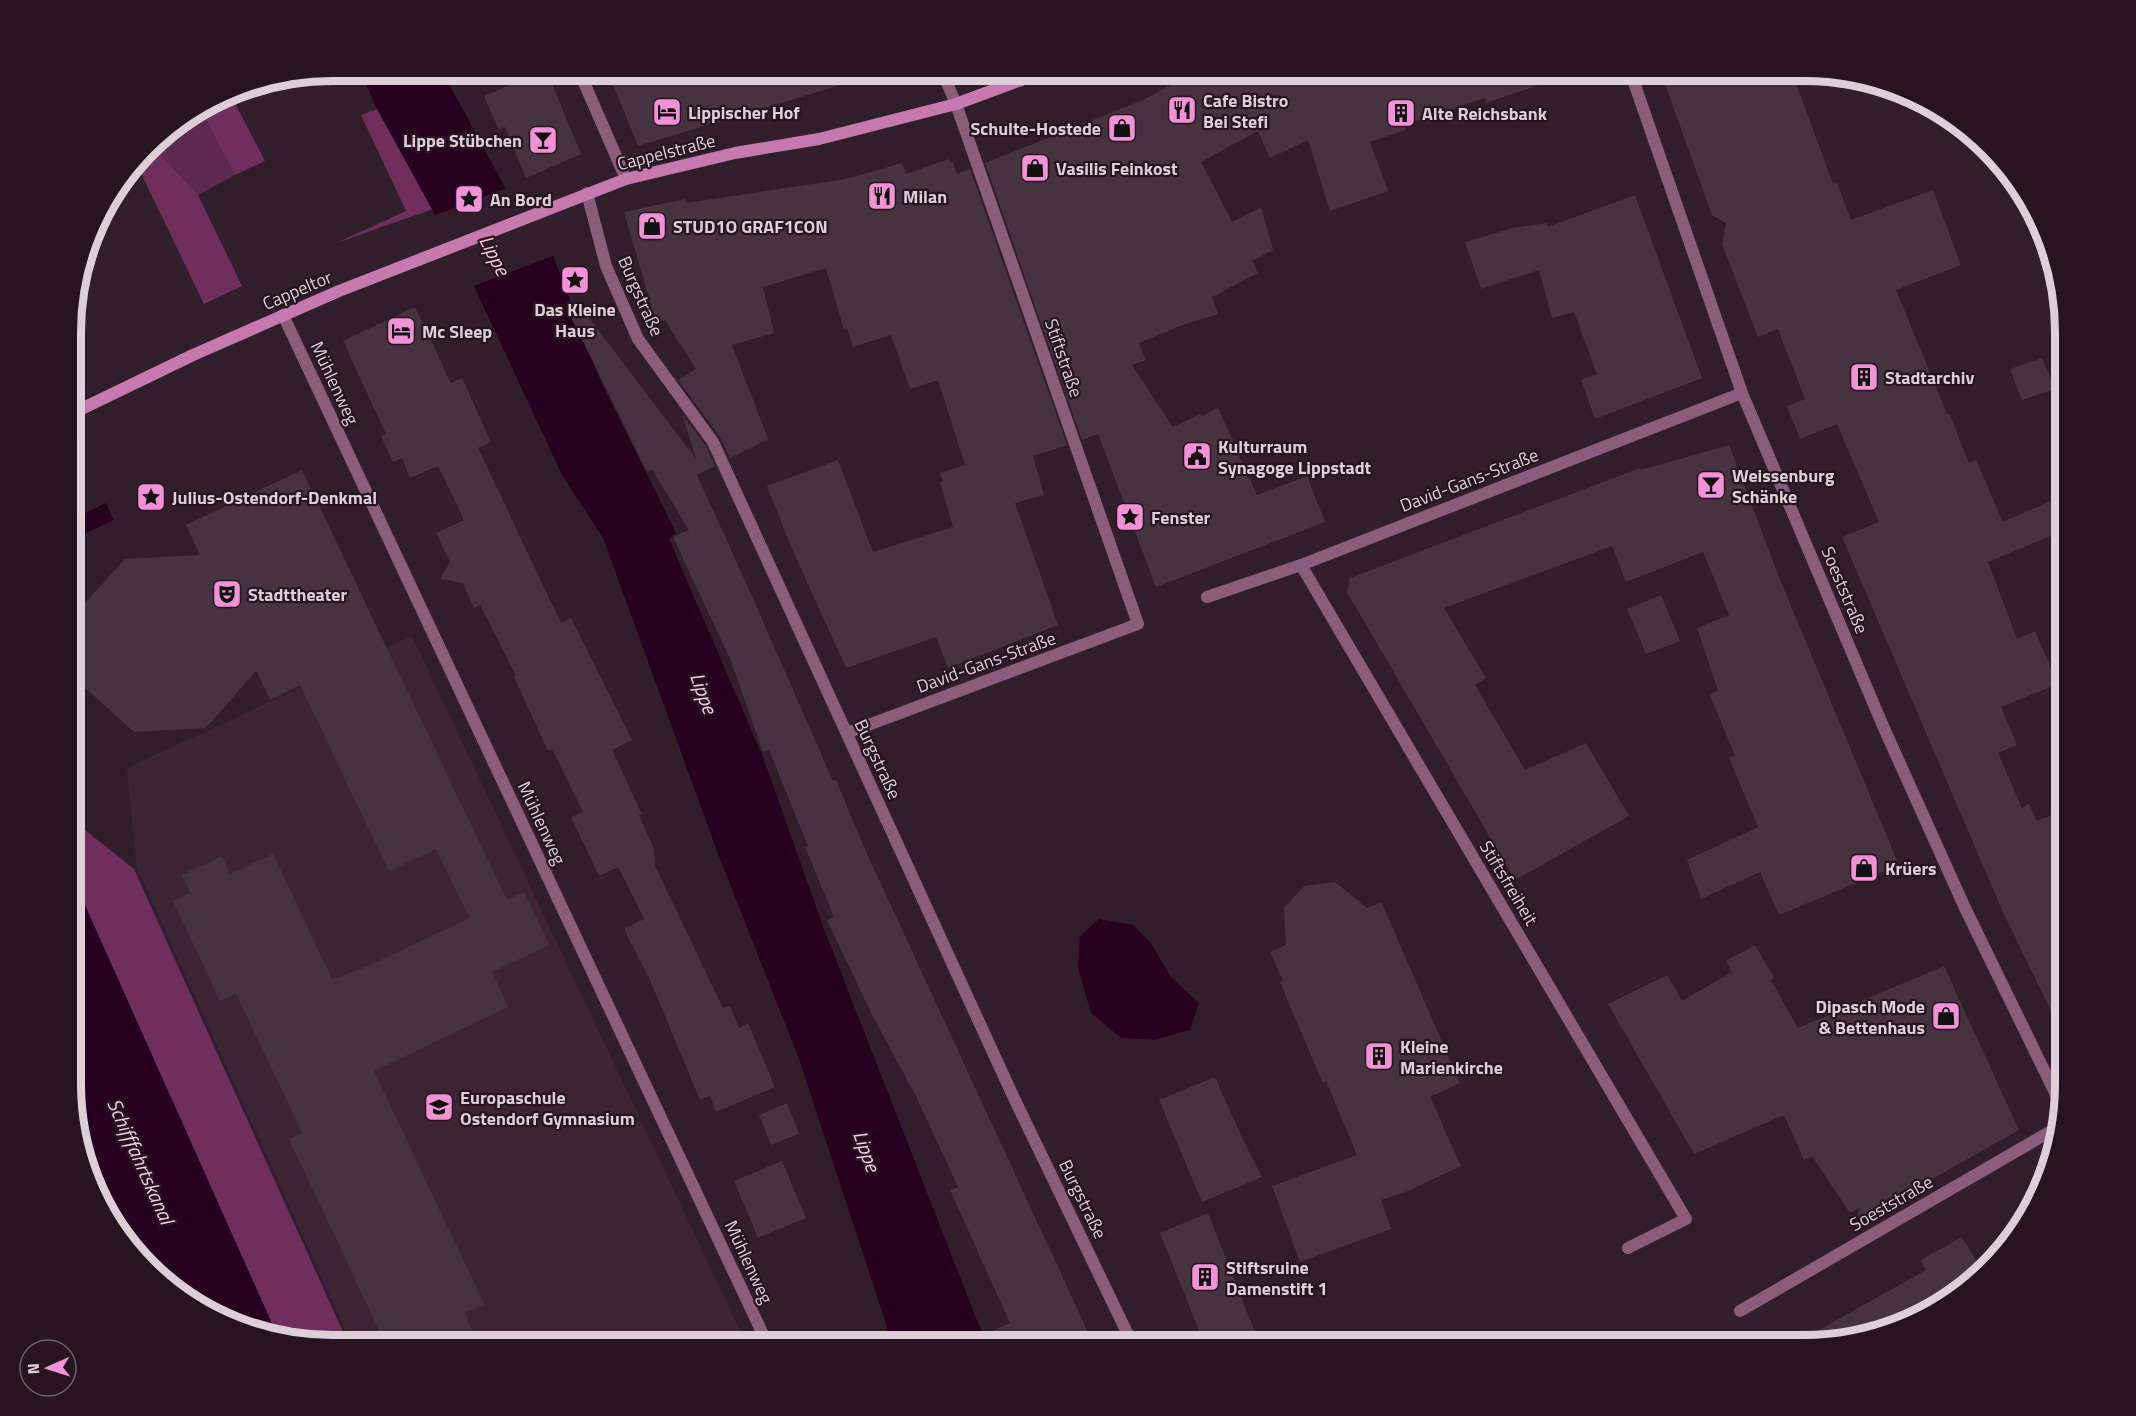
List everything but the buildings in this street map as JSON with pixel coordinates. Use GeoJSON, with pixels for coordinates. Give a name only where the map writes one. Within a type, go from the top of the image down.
{"type":"FeatureCollection","features":[{"type":"Feature","properties":{"kind":"street"},"geometry":{"type":"LineString","coordinates":[[584,81],[626,179]]}},
{"type":"Feature","properties":{"kind":"street","name":"Stiftstraße"},"geometry":{"type":"LineString","coordinates":[[947,81],[1138,624]]}},
{"type":"Feature","properties":{"kind":"street","name":"Cappelstraße"},"geometry":{"type":"LineString","coordinates":[[541,212],[626,179],[735,153],[819,140],[956,104],[1016,81]]}},
{"type":"Feature","properties":{"kind":"street","name":"Soeststraße"},"geometry":{"type":"LineString","coordinates":[[1634,81],[1742,393],[1887,737],[1965,908],[2055,1092]]}},
{"type":"Feature","properties":{"kind":"street","name":"Burgstraße"},"geometry":{"type":"LineString","coordinates":[[587,193],[606,266],[638,339],[714,442],[1013,1096],[1128,1335]]}},
{"type":"Feature","properties":{"kind":"street","name":"Cappeltor"},"geometry":{"type":"LineString","coordinates":[[81,409],[283,315],[541,212]]}},
{"type":"Feature","properties":{"kind":"street","name":"Mühlenweg"},"geometry":{"type":"LineString","coordinates":[[283,315],[763,1335]]}},
{"type":"Feature","properties":{"kind":"street","name":"David-Gans-Straße"},"geometry":{"type":"LineString","coordinates":[[1207,597],[1301,565],[1742,393]]}},
{"type":"Feature","properties":{"kind":"street","name":"Stiftsfreiheit"},"geometry":{"type":"LineString","coordinates":[[1301,565],[1686,1219],[1629,1248]]}},
{"type":"Feature","properties":{"kind":"street","name":"David-Gans-Straße"},"geometry":{"type":"LineString","coordinates":[[846,733],[1138,624]]}},
{"type":"Feature","properties":{"kind":"street","name":"Soeststraße"},"geometry":{"type":"LineString","coordinates":[[1740,1311],[2050,1132]]}},
{"type":"Feature","properties":{"kind":"shaded area"},"geometry":{"type":"Polygon","coordinates":[[[234,101],[265,161],[235,175],[204,116],[234,101]]]}},
{"type":"Feature","properties":{"kind":"shaded area"},"geometry":{"type":"Polygon","coordinates":[[[377,109],[433,209],[334,244],[406,211],[361,115],[377,109]]]}},
{"type":"Feature","properties":{"kind":"shaded area"},"geometry":{"type":"Polygon","coordinates":[[[204,116],[235,175],[198,195],[157,151],[204,116]]]}},
{"type":"Feature","properties":{"kind":"shaded area"},"geometry":{"type":"Polygon","coordinates":[[[157,151],[198,195],[242,286],[204,304],[140,170],[157,151]]]}},
{"type":"Feature","properties":{"kind":"shaded area","name":"Europaschule Ostendorf Gymnasium"},"geometry":{"type":"Polygon","coordinates":[[[412,636],[742,1335],[347,1335],[137,868],[127,768],[412,636]]]}},
{"type":"Feature","properties":{"kind":"shaded area"},"geometry":{"type":"Polygon","coordinates":[[[81,827],[134,869],[344,1335],[299,1333],[274,1328],[84,903],[81,876],[81,827]]]}},
{"type":"Feature","properties":{"kind":"water","name":"Lippe"},"geometry":{"type":"Polygon","coordinates":[[[364,81],[447,81],[505,187],[552,253],[600,379],[676,533],[669,539],[763,757],[824,929],[984,1335],[888,1335],[799,1059],[718,854],[603,538],[562,475],[473,284],[377,109],[364,81]]]}},
{"type":"Feature","properties":{"kind":"water"},"geometry":{"type":"Polygon","coordinates":[[[106,503],[114,520],[81,535],[81,515],[106,503]]]}},
{"type":"Feature","properties":{"kind":"water","name":"Schifffahrtskanal"},"geometry":{"type":"Polygon","coordinates":[[[81,880],[84,903],[274,1328],[251,1322],[221,1309],[192,1293],[166,1273],[143,1250],[123,1224],[100,1180],[94,1165],[83,1117],[81,880]]]}},
{"type":"Feature","properties":{"kind":"water"},"geometry":{"type":"Polygon","coordinates":[[[1099,919],[1133,925],[1151,943],[1171,977],[1199,1003],[1190,1030],[1154,1040],[1121,1038],[1091,1013],[1078,968],[1080,936],[1099,919]]]}},
{"type":"Feature","properties":{"kind":"pier"},"geometry":{"type":"Polygon","coordinates":[[[509,187],[555,255],[471,287],[433,216],[509,187]]]}},
{"type":"Feature","properties":{"kind":"place","name":"Cafe Bistro Bei Stefi"},"geometry":{"type":"Point","coordinates":[1182,110]}},
{"type":"Feature","properties":{"kind":"place","name":"Lippischer Hof"},"geometry":{"type":"Point","coordinates":[667,112]}},
{"type":"Feature","properties":{"kind":"place","name":"Alte Reichsbank"},"geometry":{"type":"Point","coordinates":[1401,113]}},
{"type":"Feature","properties":{"kind":"place","name":"Schulte-Hostede"},"geometry":{"type":"Point","coordinates":[1122,128]}},
{"type":"Feature","properties":{"kind":"place","name":"Lippe Stübchen"},"geometry":{"type":"Point","coordinates":[543,140]}},
{"type":"Feature","properties":{"kind":"place","name":"Vasilis Feinkost"},"geometry":{"type":"Point","coordinates":[1035,168]}},
{"type":"Feature","properties":{"kind":"place","name":"Milan"},"geometry":{"type":"Point","coordinates":[882,196]}},
{"type":"Feature","properties":{"kind":"place","name":"An Bord"},"geometry":{"type":"Point","coordinates":[469,199]}},
{"type":"Feature","properties":{"kind":"place","name":"STUD1O GRAF1CON"},"geometry":{"type":"Point","coordinates":[652,226]}},
{"type":"Feature","properties":{"kind":"place","name":"Das Kleine Haus"},"geometry":{"type":"Point","coordinates":[575,280]}},
{"type":"Feature","properties":{"kind":"place","name":"Mc Sleep"},"geometry":{"type":"Point","coordinates":[401,331]}},
{"type":"Feature","properties":{"kind":"place","name":"Stadtarchiv"},"geometry":{"type":"Point","coordinates":[1864,377]}},
{"type":"Feature","properties":{"kind":"place","name":"Kulturraum Synagoge Lippstadt"},"geometry":{"type":"Point","coordinates":[1197,456]}},
{"type":"Feature","properties":{"kind":"place","name":"Weissenburg Schänke"},"geometry":{"type":"Point","coordinates":[1711,485]}},
{"type":"Feature","properties":{"kind":"place","name":"Julius-Ostendorf-Denkmal"},"geometry":{"type":"Point","coordinates":[151,497]}},
{"type":"Feature","properties":{"kind":"place","name":"Fenster"},"geometry":{"type":"Point","coordinates":[1130,517]}},
{"type":"Feature","properties":{"kind":"place","name":"Stadttheater"},"geometry":{"type":"Point","coordinates":[227,594]}},
{"type":"Feature","properties":{"kind":"place","name":"Krüers"},"geometry":{"type":"Point","coordinates":[1864,868]}},
{"type":"Feature","properties":{"kind":"place","name":"Dipasch Mode & Bettenhaus"},"geometry":{"type":"Point","coordinates":[1946,1016]}},
{"type":"Feature","properties":{"kind":"place","name":"Kleine Marienkirche"},"geometry":{"type":"Point","coordinates":[1379,1056]}},
{"type":"Feature","properties":{"kind":"place","name":"Europaschule Ostendorf Gymnasium"},"geometry":{"type":"Point","coordinates":[439,1107]}},
{"type":"Feature","properties":{"kind":"place","name":"Stiftsruine Damenstift 1"},"geometry":{"type":"Point","coordinates":[1205,1277]}}]}
